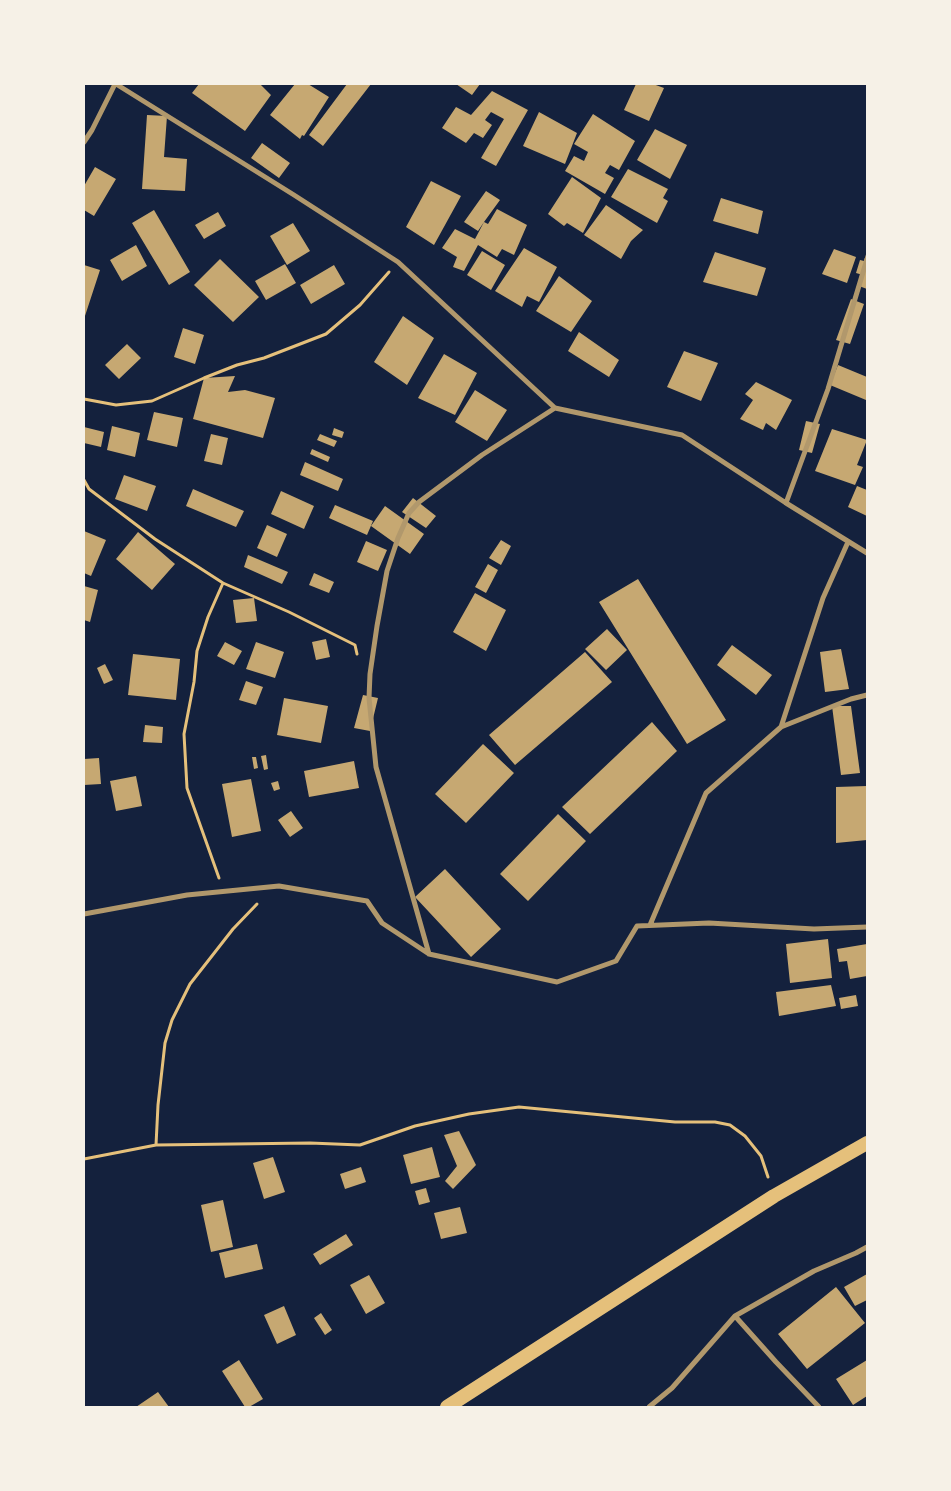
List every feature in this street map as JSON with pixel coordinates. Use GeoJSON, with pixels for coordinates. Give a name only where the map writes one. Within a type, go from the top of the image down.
{"type":"FeatureCollection","features":[{"type":"Feature","properties":{"kind":"highway"},"geometry":{"type":"LineString","coordinates":[[447,1407],[774,1196],[867,1143]]}},
{"type":"Feature","properties":{"kind":"street"},"geometry":{"type":"LineString","coordinates":[[84,142],[115,84],[294,194],[398,262],[555,408],[682,435],[867,553]]}},
{"type":"Feature","properties":{"kind":"street"},"geometry":{"type":"LineString","coordinates":[[786,503],[828,389],[867,259]]}},
{"type":"Feature","properties":{"kind":"street"},"geometry":{"type":"LineString","coordinates":[[429,954],[376,767],[369,698],[370,674],[387,571],[409,513],[419,502],[482,455],[555,408]]}},
{"type":"Feature","properties":{"kind":"street"},"geometry":{"type":"LineString","coordinates":[[782,727],[823,598],[848,542]]}},
{"type":"Feature","properties":{"kind":"street"},"geometry":{"type":"LineString","coordinates":[[650,925],[706,793],[782,727],[851,698],[867,695]]}},
{"type":"Feature","properties":{"kind":"street"},"geometry":{"type":"LineString","coordinates":[[84,914],[187,895],[279,886],[367,901],[382,923],[429,954],[557,982],[616,961],[637,926],[709,923],[814,929],[867,926]]}},
{"type":"Feature","properties":{"kind":"street"},"geometry":{"type":"LineString","coordinates":[[649,1407],[672,1388],[735,1316],[814,1271],[856,1253],[867,1246]]}},
{"type":"Feature","properties":{"kind":"street"},"geometry":{"type":"LineString","coordinates":[[735,1316],[819,1407]]}},
{"type":"Feature","properties":{"kind":"path"},"geometry":{"type":"LineString","coordinates":[[84,398],[116,405],[152,401],[237,365],[264,358],[326,334],[360,305],[398,262]]}},
{"type":"Feature","properties":{"kind":"path"},"geometry":{"type":"LineString","coordinates":[[84,480],[89,488],[154,539],[223,583],[290,612],[355,645],[360,662]]}},
{"type":"Feature","properties":{"kind":"path"},"geometry":{"type":"LineString","coordinates":[[223,583],[208,617],[197,651],[194,682],[184,734],[187,788],[223,890]]}},
{"type":"Feature","properties":{"kind":"path"},"geometry":{"type":"LineString","coordinates":[[156,1145],[158,1105],[166,1044],[172,1020],[190,984],[232,929],[279,886]]}},
{"type":"Feature","properties":{"kind":"path"},"geometry":{"type":"LineString","coordinates":[[84,1159],[156,1145],[310,1143],[360,1145],[415,1126],[469,1114],[520,1107],[675,1122],[715,1122],[730,1126],[745,1136],[761,1156],[774,1196]]}},
{"type":"Feature","properties":{"kind":"building"},"geometry":{"type":"Polygon","coordinates":[[[199,84],[260,84],[271,95],[245,131],[192,93],[199,84]]]}},
{"type":"Feature","properties":{"kind":"building"},"geometry":{"type":"Polygon","coordinates":[[[295,84],[308,84],[329,97],[304,136],[302,135],[300,139],[270,115],[295,84]]]}},
{"type":"Feature","properties":{"kind":"building"},"geometry":{"type":"Polygon","coordinates":[[[347,84],[371,84],[323,146],[309,135],[347,84]]]}},
{"type":"Feature","properties":{"kind":"building"},"geometry":{"type":"Polygon","coordinates":[[[456,84],[480,84],[472,95],[456,84]]]}},
{"type":"Feature","properties":{"kind":"building"},"geometry":{"type":"Polygon","coordinates":[[[636,84],[653,84],[664,88],[649,121],[624,110],[636,84]]]}},
{"type":"Feature","properties":{"kind":"building"},"geometry":{"type":"Polygon","coordinates":[[[492,91],[528,110],[496,166],[481,158],[504,119],[491,112],[485,120],[492,125],[483,138],[474,133],[466,143],[442,128],[456,107],[471,115],[492,91]]]}},
{"type":"Feature","properties":{"kind":"building"},"geometry":{"type":"Polygon","coordinates":[[[539,112],[577,133],[565,164],[523,146],[539,112]]]}},
{"type":"Feature","properties":{"kind":"building"},"geometry":{"type":"Polygon","coordinates":[[[593,114],[635,141],[619,170],[610,165],[605,173],[614,178],[605,194],[565,171],[574,156],[584,161],[588,152],[574,144],[593,114]]]}},
{"type":"Feature","properties":{"kind":"building"},"geometry":{"type":"Polygon","coordinates":[[[147,115],[167,116],[164,157],[187,159],[185,191],[142,189],[147,115]]]}},
{"type":"Feature","properties":{"kind":"building"},"geometry":{"type":"Polygon","coordinates":[[[655,129],[687,145],[670,179],[637,160],[655,129]]]}},
{"type":"Feature","properties":{"kind":"building"},"geometry":{"type":"Polygon","coordinates":[[[262,143],[290,163],[279,178],[251,158],[262,143]]]}},
{"type":"Feature","properties":{"kind":"building"},"geometry":{"type":"Polygon","coordinates":[[[95,167],[116,179],[94,216],[84,210],[84,186],[95,167]]]}},
{"type":"Feature","properties":{"kind":"building"},"geometry":{"type":"Polygon","coordinates":[[[628,169],[668,189],[663,198],[668,201],[657,223],[611,197],[628,169]]]}},
{"type":"Feature","properties":{"kind":"building"},"geometry":{"type":"Polygon","coordinates":[[[572,177],[601,198],[583,233],[567,223],[564,226],[548,214],[572,177]]]}},
{"type":"Feature","properties":{"kind":"building"},"geometry":{"type":"Polygon","coordinates":[[[431,181],[461,196],[434,245],[406,227],[431,181]]]}},
{"type":"Feature","properties":{"kind":"building"},"geometry":{"type":"Polygon","coordinates":[[[486,191],[500,200],[478,231],[464,222],[486,191]]]}},
{"type":"Feature","properties":{"kind":"building"},"geometry":{"type":"Polygon","coordinates":[[[721,198],[763,211],[758,234],[713,221],[721,198]]]}},
{"type":"Feature","properties":{"kind":"building"},"geometry":{"type":"Polygon","coordinates":[[[606,205],[643,230],[631,241],[621,259],[584,235],[606,205]]]}},
{"type":"Feature","properties":{"kind":"building"},"geometry":{"type":"Polygon","coordinates":[[[497,209],[527,225],[514,255],[502,249],[497,257],[478,245],[464,271],[453,267],[457,257],[442,248],[455,229],[475,239],[484,222],[488,224],[497,209]]]}},
{"type":"Feature","properties":{"kind":"building"},"geometry":{"type":"Polygon","coordinates":[[[154,210],[190,272],[169,285],[132,223],[154,210]]]}},
{"type":"Feature","properties":{"kind":"building"},"geometry":{"type":"Polygon","coordinates":[[[218,212],[226,226],[204,239],[195,225],[218,212]]]}},
{"type":"Feature","properties":{"kind":"building"},"geometry":{"type":"Polygon","coordinates":[[[293,223],[310,251],[287,265],[270,236],[293,223]]]}},
{"type":"Feature","properties":{"kind":"building"},"geometry":{"type":"Polygon","coordinates":[[[136,245],[147,266],[122,281],[110,260],[136,245]]]}},
{"type":"Feature","properties":{"kind":"building"},"geometry":{"type":"Polygon","coordinates":[[[524,248],[557,267],[539,302],[527,296],[522,307],[495,291],[524,248]]]}},
{"type":"Feature","properties":{"kind":"building"},"geometry":{"type":"Polygon","coordinates":[[[834,249],[856,257],[847,283],[822,274],[834,249]]]}},
{"type":"Feature","properties":{"kind":"building"},"geometry":{"type":"Polygon","coordinates":[[[482,251],[505,265],[491,290],[467,275],[482,251]]]}},
{"type":"Feature","properties":{"kind":"building"},"geometry":{"type":"Polygon","coordinates":[[[867,251],[867,289],[859,286],[863,275],[856,273],[860,260],[864,261],[867,251]]]}},
{"type":"Feature","properties":{"kind":"building"},"geometry":{"type":"Polygon","coordinates":[[[715,252],[766,268],[757,296],[703,282],[715,252]]]}},
{"type":"Feature","properties":{"kind":"building"},"geometry":{"type":"Polygon","coordinates":[[[220,259],[259,297],[233,322],[194,285],[220,259]]]}},
{"type":"Feature","properties":{"kind":"building"},"geometry":{"type":"Polygon","coordinates":[[[285,264],[296,283],[266,300],[255,281],[285,264]]]}},
{"type":"Feature","properties":{"kind":"building"},"geometry":{"type":"Polygon","coordinates":[[[84,265],[100,270],[84,319],[84,265]]]}},
{"type":"Feature","properties":{"kind":"building"},"geometry":{"type":"Polygon","coordinates":[[[334,265],[345,284],[311,304],[300,285],[334,265]]]}},
{"type":"Feature","properties":{"kind":"building"},"geometry":{"type":"Polygon","coordinates":[[[559,276],[592,301],[571,332],[536,311],[559,276]]]}},
{"type":"Feature","properties":{"kind":"building"},"geometry":{"type":"Polygon","coordinates":[[[851,299],[864,304],[850,344],[836,340],[851,299]]]}},
{"type":"Feature","properties":{"kind":"building"},"geometry":{"type":"Polygon","coordinates":[[[403,316],[434,338],[407,385],[374,362],[403,316]]]}},
{"type":"Feature","properties":{"kind":"building"},"geometry":{"type":"Polygon","coordinates":[[[183,328],[204,335],[195,364],[174,357],[183,328]]]}},
{"type":"Feature","properties":{"kind":"building"},"geometry":{"type":"Polygon","coordinates":[[[579,332],[619,360],[609,377],[568,351],[579,332]]]}},
{"type":"Feature","properties":{"kind":"building"},"geometry":{"type":"Polygon","coordinates":[[[127,344],[141,358],[119,379],[105,365],[127,344]]]}},
{"type":"Feature","properties":{"kind":"building"},"geometry":{"type":"Polygon","coordinates":[[[684,351],[718,363],[701,401],[667,387],[684,351]]]}},
{"type":"Feature","properties":{"kind":"building"},"geometry":{"type":"Polygon","coordinates":[[[444,354],[477,373],[455,415],[418,398],[444,354]]]}},
{"type":"Feature","properties":{"kind":"building"},"geometry":{"type":"Polygon","coordinates":[[[838,365],[867,377],[866,400],[830,385],[838,365]]]}},
{"type":"Feature","properties":{"kind":"building"},"geometry":{"type":"Polygon","coordinates":[[[235,376],[228,392],[245,390],[275,398],[263,438],[193,419],[204,378],[235,376]]]}},
{"type":"Feature","properties":{"kind":"building"},"geometry":{"type":"Polygon","coordinates":[[[756,382],[792,400],[776,430],[766,423],[763,430],[740,419],[753,400],[745,394],[756,382]]]}},
{"type":"Feature","properties":{"kind":"building"},"geometry":{"type":"Polygon","coordinates":[[[475,390],[507,410],[487,441],[455,422],[475,390]]]}},
{"type":"Feature","properties":{"kind":"building"},"geometry":{"type":"Polygon","coordinates":[[[154,412],[183,418],[177,447],[147,440],[154,412]]]}},
{"type":"Feature","properties":{"kind":"building"},"geometry":{"type":"Polygon","coordinates":[[[806,421],[820,424],[812,453],[799,450],[806,421]]]}},
{"type":"Feature","properties":{"kind":"building"},"geometry":{"type":"Polygon","coordinates":[[[112,426],[140,433],[135,457],[107,450],[112,426]]]}},
{"type":"Feature","properties":{"kind":"building"},"geometry":{"type":"Polygon","coordinates":[[[84,427],[104,432],[101,447],[84,443],[84,427]]]}},
{"type":"Feature","properties":{"kind":"building"},"geometry":{"type":"Polygon","coordinates":[[[334,428],[344,432],[342,438],[332,435],[334,428]]]}},
{"type":"Feature","properties":{"kind":"building"},"geometry":{"type":"Polygon","coordinates":[[[832,429],[867,440],[857,465],[863,467],[855,485],[815,471],[832,429]]]}},
{"type":"Feature","properties":{"kind":"building"},"geometry":{"type":"Polygon","coordinates":[[[211,434],[228,438],[222,465],[204,461],[211,434]]]}},
{"type":"Feature","properties":{"kind":"building"},"geometry":{"type":"Polygon","coordinates":[[[320,434],[337,441],[334,447],[317,440],[320,434]]]}},
{"type":"Feature","properties":{"kind":"building"},"geometry":{"type":"Polygon","coordinates":[[[312,449],[330,457],[328,462],[310,454],[312,449]]]}},
{"type":"Feature","properties":{"kind":"building"},"geometry":{"type":"Polygon","coordinates":[[[305,462],[343,479],[338,491],[300,475],[305,462]]]}},
{"type":"Feature","properties":{"kind":"building"},"geometry":{"type":"Polygon","coordinates":[[[124,475],[156,486],[147,511],[115,499],[124,475]]]}},
{"type":"Feature","properties":{"kind":"building"},"geometry":{"type":"Polygon","coordinates":[[[857,486],[867,490],[867,516],[848,507],[857,486]]]}},
{"type":"Feature","properties":{"kind":"building"},"geometry":{"type":"Polygon","coordinates":[[[193,489],[244,511],[236,527],[186,506],[193,489]]]}},
{"type":"Feature","properties":{"kind":"building"},"geometry":{"type":"Polygon","coordinates":[[[281,491],[314,506],[304,529],[271,514],[281,491]]]}},
{"type":"Feature","properties":{"kind":"building"},"geometry":{"type":"Polygon","coordinates":[[[413,498],[436,516],[426,528],[402,512],[413,498]]]}},
{"type":"Feature","properties":{"kind":"building"},"geometry":{"type":"Polygon","coordinates":[[[335,505],[373,521],[367,535],[329,518],[335,505]]]}},
{"type":"Feature","properties":{"kind":"building"},"geometry":{"type":"Polygon","coordinates":[[[385,506],[424,534],[410,554],[371,526],[385,506]]]}},
{"type":"Feature","properties":{"kind":"building"},"geometry":{"type":"Polygon","coordinates":[[[267,525],[287,534],[277,557],[257,548],[267,525]]]}},
{"type":"Feature","properties":{"kind":"building"},"geometry":{"type":"Polygon","coordinates":[[[84,531],[106,540],[91,576],[84,573],[84,531]]]}},
{"type":"Feature","properties":{"kind":"building"},"geometry":{"type":"Polygon","coordinates":[[[138,532],[175,564],[152,590],[116,559],[138,532]]]}},
{"type":"Feature","properties":{"kind":"building"},"geometry":{"type":"Polygon","coordinates":[[[501,540],[511,546],[501,565],[489,558],[501,540]]]}},
{"type":"Feature","properties":{"kind":"building"},"geometry":{"type":"Polygon","coordinates":[[[366,541],[387,550],[378,571],[357,562],[366,541]]]}},
{"type":"Feature","properties":{"kind":"building"},"geometry":{"type":"Polygon","coordinates":[[[248,555],[288,572],[282,584],[244,567],[248,555]]]}},
{"type":"Feature","properties":{"kind":"building"},"geometry":{"type":"Polygon","coordinates":[[[488,564],[498,570],[486,593],[475,587],[488,564]]]}},
{"type":"Feature","properties":{"kind":"building"},"geometry":{"type":"Polygon","coordinates":[[[314,573],[334,582],[329,593],[309,585],[314,573]]]}},
{"type":"Feature","properties":{"kind":"building"},"geometry":{"type":"Polygon","coordinates":[[[638,579],[726,720],[687,744],[599,602],[638,579]]]}},
{"type":"Feature","properties":{"kind":"building"},"geometry":{"type":"Polygon","coordinates":[[[84,586],[98,590],[90,622],[84,620],[84,586]]]}},
{"type":"Feature","properties":{"kind":"building"},"geometry":{"type":"Polygon","coordinates":[[[475,593],[506,610],[486,651],[453,632],[475,593]]]}},
{"type":"Feature","properties":{"kind":"building"},"geometry":{"type":"Polygon","coordinates":[[[254,598],[257,621],[236,623],[233,600],[254,598]]]}},
{"type":"Feature","properties":{"kind":"building"},"geometry":{"type":"Polygon","coordinates":[[[607,629],[627,650],[606,670],[585,649],[607,629]]]}},
{"type":"Feature","properties":{"kind":"building"},"geometry":{"type":"Polygon","coordinates":[[[326,639],[330,657],[316,660],[312,642],[326,639]]]}},
{"type":"Feature","properties":{"kind":"building"},"geometry":{"type":"Polygon","coordinates":[[[225,642],[242,651],[234,665],[217,656],[225,642]]]}},
{"type":"Feature","properties":{"kind":"building"},"geometry":{"type":"Polygon","coordinates":[[[256,642],[284,652],[275,678],[246,669],[256,642]]]}},
{"type":"Feature","properties":{"kind":"building"},"geometry":{"type":"Polygon","coordinates":[[[732,645],[772,675],[756,695],[717,665],[732,645]]]}},
{"type":"Feature","properties":{"kind":"building"},"geometry":{"type":"Polygon","coordinates":[[[841,649],[849,689],[825,692],[820,652],[841,649]]]}},
{"type":"Feature","properties":{"kind":"building"},"geometry":{"type":"Polygon","coordinates":[[[585,652],[612,682],[515,765],[489,735],[585,652]]]}},
{"type":"Feature","properties":{"kind":"building"},"geometry":{"type":"Polygon","coordinates":[[[133,654],[180,659],[176,700],[128,695],[133,654]]]}},
{"type":"Feature","properties":{"kind":"building"},"geometry":{"type":"Polygon","coordinates":[[[105,664],[113,680],[104,684],[97,668],[105,664]]]}},
{"type":"Feature","properties":{"kind":"building"},"geometry":{"type":"Polygon","coordinates":[[[246,681],[263,687],[256,705],[239,700],[246,681]]]}},
{"type":"Feature","properties":{"kind":"building"},"geometry":{"type":"Polygon","coordinates":[[[363,695],[378,698],[370,731],[354,728],[363,695]]]}},
{"type":"Feature","properties":{"kind":"building"},"geometry":{"type":"Polygon","coordinates":[[[284,698],[328,706],[321,743],[277,735],[284,698]]]}},
{"type":"Feature","properties":{"kind":"building"},"geometry":{"type":"Polygon","coordinates":[[[832,706],[851,706],[860,773],[841,775],[832,706]]]}},
{"type":"Feature","properties":{"kind":"building"},"geometry":{"type":"Polygon","coordinates":[[[652,722],[677,751],[590,834],[562,807],[652,722]]]}},
{"type":"Feature","properties":{"kind":"building"},"geometry":{"type":"Polygon","coordinates":[[[145,725],[163,727],[162,743],[143,742],[145,725]]]}},
{"type":"Feature","properties":{"kind":"building"},"geometry":{"type":"Polygon","coordinates":[[[483,744],[514,773],[466,823],[435,794],[483,744]]]}},
{"type":"Feature","properties":{"kind":"building"},"geometry":{"type":"Polygon","coordinates":[[[266,755],[268,769],[264,770],[261,756],[266,755]]]}},
{"type":"Feature","properties":{"kind":"building"},"geometry":{"type":"Polygon","coordinates":[[[252,757],[256,757],[258,768],[254,769],[252,757]]]}},
{"type":"Feature","properties":{"kind":"building"},"geometry":{"type":"Polygon","coordinates":[[[99,758],[101,784],[84,785],[84,759],[99,758]]]}},
{"type":"Feature","properties":{"kind":"building"},"geometry":{"type":"Polygon","coordinates":[[[354,761],[359,788],[309,797],[304,771],[354,761]]]}},
{"type":"Feature","properties":{"kind":"building"},"geometry":{"type":"Polygon","coordinates":[[[136,776],[142,806],[116,811],[110,781],[136,776]]]}},
{"type":"Feature","properties":{"kind":"building"},"geometry":{"type":"Polygon","coordinates":[[[251,779],[261,831],[232,837],[222,784],[251,779]]]}},
{"type":"Feature","properties":{"kind":"building"},"geometry":{"type":"Polygon","coordinates":[[[278,781],[280,789],[274,791],[271,783],[278,781]]]}},
{"type":"Feature","properties":{"kind":"building"},"geometry":{"type":"Polygon","coordinates":[[[867,786],[867,840],[836,843],[836,787],[867,786]]]}},
{"type":"Feature","properties":{"kind":"building"},"geometry":{"type":"Polygon","coordinates":[[[291,811],[303,828],[290,837],[278,820],[291,811]]]}},
{"type":"Feature","properties":{"kind":"building"},"geometry":{"type":"Polygon","coordinates":[[[558,814],[586,841],[528,901],[500,874],[558,814]]]}},
{"type":"Feature","properties":{"kind":"building"},"geometry":{"type":"Polygon","coordinates":[[[445,869],[501,929],[471,957],[415,897],[445,869]]]}},
{"type":"Feature","properties":{"kind":"building"},"geometry":{"type":"Polygon","coordinates":[[[828,939],[832,978],[790,983],[786,944],[828,939]]]}},
{"type":"Feature","properties":{"kind":"building"},"geometry":{"type":"Polygon","coordinates":[[[867,944],[867,976],[850,979],[847,961],[839,962],[837,949],[867,944]]]}},
{"type":"Feature","properties":{"kind":"building"},"geometry":{"type":"Polygon","coordinates":[[[831,985],[836,1006],[779,1016],[776,992],[831,985]]]}},
{"type":"Feature","properties":{"kind":"building"},"geometry":{"type":"Polygon","coordinates":[[[856,995],[858,1006],[841,1009],[839,998],[856,995]]]}},
{"type":"Feature","properties":{"kind":"building"},"geometry":{"type":"Polygon","coordinates":[[[459,1131],[476,1165],[453,1189],[445,1181],[457,1166],[444,1135],[459,1131]]]}},
{"type":"Feature","properties":{"kind":"building"},"geometry":{"type":"Polygon","coordinates":[[[432,1147],[440,1177],[411,1184],[403,1155],[432,1147]]]}},
{"type":"Feature","properties":{"kind":"building"},"geometry":{"type":"Polygon","coordinates":[[[273,1157],[285,1192],[264,1199],[253,1163],[273,1157]]]}},
{"type":"Feature","properties":{"kind":"building"},"geometry":{"type":"Polygon","coordinates":[[[361,1167],[366,1182],[345,1189],[340,1174],[361,1167]]]}},
{"type":"Feature","properties":{"kind":"building"},"geometry":{"type":"Polygon","coordinates":[[[426,1188],[430,1202],[419,1205],[415,1191],[426,1188]]]}},
{"type":"Feature","properties":{"kind":"building"},"geometry":{"type":"Polygon","coordinates":[[[223,1200],[233,1247],[211,1252],[201,1205],[223,1200]]]}},
{"type":"Feature","properties":{"kind":"building"},"geometry":{"type":"Polygon","coordinates":[[[460,1207],[467,1233],[441,1239],[434,1213],[460,1207]]]}},
{"type":"Feature","properties":{"kind":"building"},"geometry":{"type":"Polygon","coordinates":[[[346,1234],[353,1245],[320,1265],[313,1254],[346,1234]]]}},
{"type":"Feature","properties":{"kind":"building"},"geometry":{"type":"Polygon","coordinates":[[[257,1244],[263,1269],[225,1278],[219,1253],[257,1244]]]}},
{"type":"Feature","properties":{"kind":"building"},"geometry":{"type":"Polygon","coordinates":[[[867,1274],[867,1300],[855,1306],[844,1287],[867,1274]]]}},
{"type":"Feature","properties":{"kind":"building"},"geometry":{"type":"Polygon","coordinates":[[[369,1275],[385,1303],[366,1314],[350,1285],[369,1275]]]}},
{"type":"Feature","properties":{"kind":"building"},"geometry":{"type":"Polygon","coordinates":[[[836,1287],[865,1323],[807,1369],[778,1334],[836,1287]]]}},
{"type":"Feature","properties":{"kind":"building"},"geometry":{"type":"Polygon","coordinates":[[[284,1306],[296,1335],[277,1344],[264,1315],[284,1306]]]}},
{"type":"Feature","properties":{"kind":"building"},"geometry":{"type":"Polygon","coordinates":[[[321,1313],[332,1330],[325,1335],[314,1318],[321,1313]]]}},
{"type":"Feature","properties":{"kind":"building"},"geometry":{"type":"Polygon","coordinates":[[[239,1360],[263,1399],[249,1407],[245,1407],[222,1371],[239,1360]]]}},
{"type":"Feature","properties":{"kind":"building"},"geometry":{"type":"Polygon","coordinates":[[[867,1360],[867,1396],[853,1405],[836,1379],[867,1360]]]}},
{"type":"Feature","properties":{"kind":"building"},"geometry":{"type":"Polygon","coordinates":[[[158,1392],[169,1407],[136,1407],[158,1392]]]}}]}
